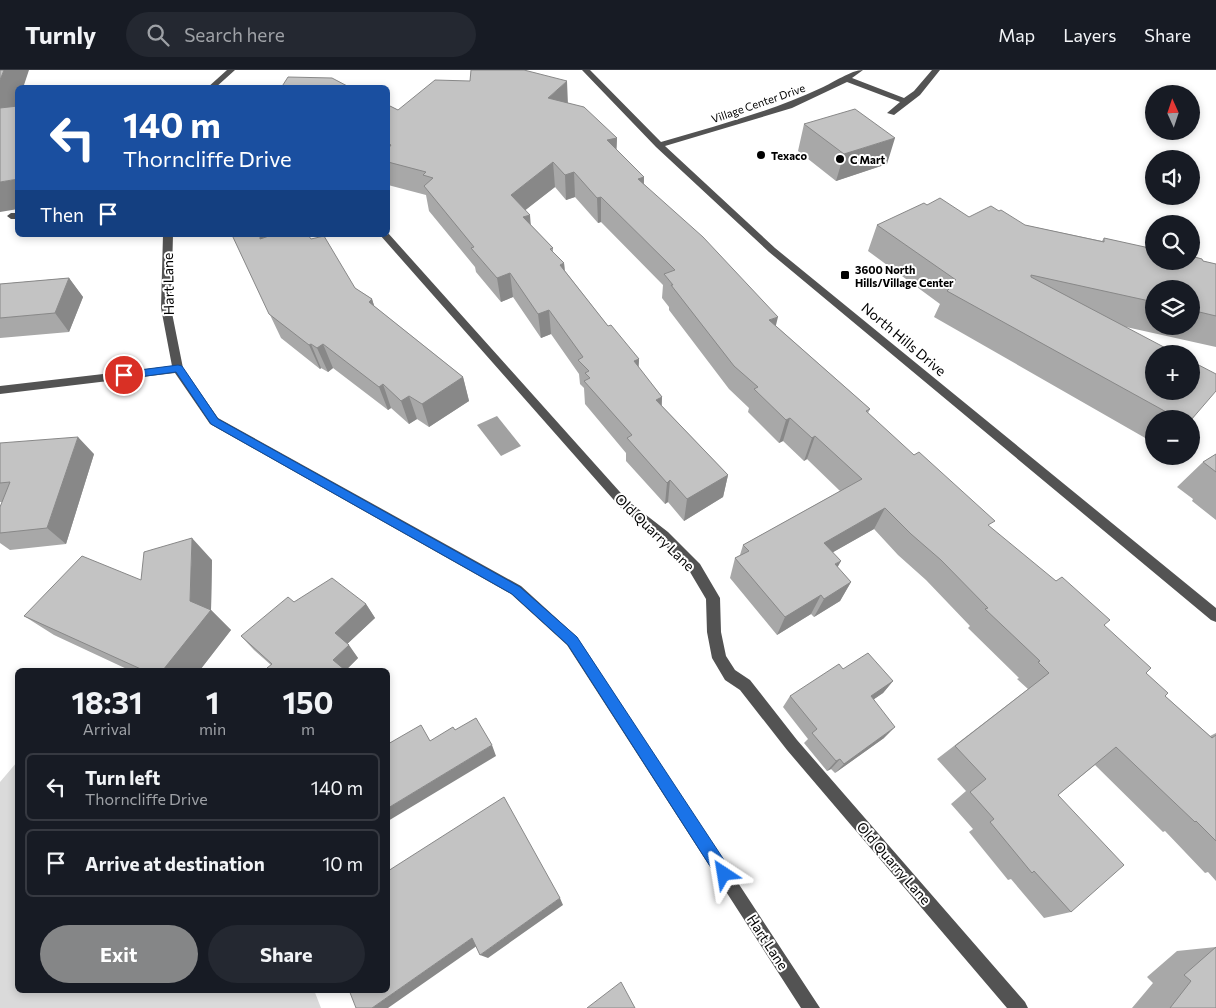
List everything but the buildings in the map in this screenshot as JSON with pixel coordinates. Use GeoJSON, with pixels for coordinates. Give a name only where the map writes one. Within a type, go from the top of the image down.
{"type":"FeatureCollection","features":[{"type":"Feature","properties":{"kind":"street"},"geometry":{"type":"LineString","coordinates":[[214,85],[231,70]]}},
{"type":"Feature","properties":{"kind":"street","name":"North Hills Drive"},"geometry":{"type":"LineString","coordinates":[[586,70],[660,145],[772,250],[1216,616]]}},
{"type":"Feature","properties":{"kind":"street","name":"Village Center Drive"},"geometry":{"type":"LineString","coordinates":[[660,145],[789,106],[847,79],[859,70]]}},
{"type":"Feature","properties":{"kind":"street"},"geometry":{"type":"LineString","coordinates":[[891,113],[917,93],[936,70]]}},
{"type":"Feature","properties":{"kind":"street"},"geometry":{"type":"LineString","coordinates":[[847,79],[905,101]]}},
{"type":"Feature","properties":{"kind":"street","name":"Hart Lane"},"geometry":{"type":"LineString","coordinates":[[168,237],[166,308],[178,369],[214,421],[516,590],[572,641],[811,1008]]}},
{"type":"Feature","properties":{"kind":"street","name":"Old Quarry Lane"},"geometry":{"type":"LineString","coordinates":[[387,237],[624,504],[664,536],[694,568],[713,598],[714,632],[718,658],[730,675],[745,686],[792,745],[1019,1008]]}},
{"type":"Feature","properties":{"kind":"street"},"geometry":{"type":"LineString","coordinates":[[0,390],[178,369]]}},
{"type":"Feature","properties":{"kind":"shaded area"},"geometry":{"type":"Polygon","coordinates":[[[497,416],[521,446],[501,456],[477,425],[497,416]]]}},
{"type":"Feature","properties":{"kind":"shaded area"},"geometry":{"type":"Polygon","coordinates":[[[15,764],[15,993],[315,993],[321,1008],[0,1008],[0,782],[15,764]]]}},
{"type":"Feature","properties":{"kind":"place","name":"Texaco"},"geometry":{"type":"Point","coordinates":[761,155]}},
{"type":"Feature","properties":{"kind":"place","name":"C Mart"},"geometry":{"type":"Point","coordinates":[840,159]}},
{"type":"Feature","properties":{"kind":"place","name":"3600 North Hills/Village Center"},"geometry":{"type":"Point","coordinates":[845,275]}},
{"type":"Feature","properties":{"kind":"route"},"geometry":{"type":"LineString","coordinates":[[124,375],[178,369],[214,421],[516,590],[572,641],[724,874]]}}]}
